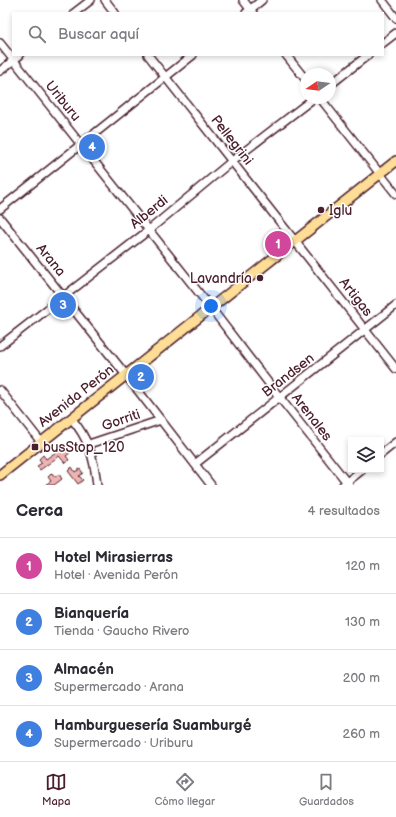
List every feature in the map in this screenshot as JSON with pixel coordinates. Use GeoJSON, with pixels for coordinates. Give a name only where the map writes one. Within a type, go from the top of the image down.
{"type":"FeatureCollection","features":[{"type":"Feature","properties":{"kind":"main road","name":"Avenida Perón"},"geometry":{"type":"LineString","coordinates":[[0,475],[396,161]]}},
{"type":"Feature","properties":{"kind":"street"},"geometry":{"type":"LineString","coordinates":[[75,12],[91,0]]}},
{"type":"Feature","properties":{"kind":"street"},"geometry":{"type":"LineString","coordinates":[[104,0],[114,12]]}},
{"type":"Feature","properties":{"kind":"street"},"geometry":{"type":"LineString","coordinates":[[243,0],[250,12],[262,0]]}},
{"type":"Feature","properties":{"kind":"street"},"geometry":{"type":"LineString","coordinates":[[382,0],[396,18]]}},
{"type":"Feature","properties":{"kind":"street"},"geometry":{"type":"LineString","coordinates":[[384,42],[396,33]]}},
{"type":"Feature","properties":{"kind":"street","name":"Uriburu"},"geometry":{"type":"LineString","coordinates":[[0,43],[211,308]]}},
{"type":"Feature","properties":{"kind":"street"},"geometry":{"type":"LineString","coordinates":[[0,71],[19,56]]}},
{"type":"Feature","properties":{"kind":"street","name":"Pellegrini"},"geometry":{"type":"LineString","coordinates":[[149,56],[296,241]]}},
{"type":"Feature","properties":{"kind":"street"},"geometry":{"type":"LineString","coordinates":[[0,209],[192,56]]}},
{"type":"Feature","properties":{"kind":"street"},"geometry":{"type":"LineString","coordinates":[[287,56],[300,72]]}},
{"type":"Feature","properties":{"kind":"street"},"geometry":{"type":"LineString","coordinates":[[336,80],[367,56]]}},
{"type":"Feature","properties":{"kind":"street","name":"Alberdi"},"geometry":{"type":"LineString","coordinates":[[0,346],[149,230],[306,104]]}},
{"type":"Feature","properties":{"kind":"street"},"geometry":{"type":"LineString","coordinates":[[325,104],[396,194]]}},
{"type":"Feature","properties":{"kind":"street","name":"Arana"},"geometry":{"type":"LineString","coordinates":[[0,218],[64,296],[211,485]]}},
{"type":"Feature","properties":{"kind":"street","name":"Artigas"},"geometry":{"type":"LineString","coordinates":[[296,241],[396,369]]}},
{"type":"Feature","properties":{"kind":"street","name":"Brandsen"},"geometry":{"type":"LineString","coordinates":[[195,464],[396,305]]}},
{"type":"Feature","properties":{"kind":"street","name":"Arenales"},"geometry":{"type":"LineString","coordinates":[[211,308],[346,484]]}},
{"type":"Feature","properties":{"kind":"street"},"geometry":{"type":"LineString","coordinates":[[0,390],[41,442]]}},
{"type":"Feature","properties":{"kind":"street"},"geometry":{"type":"LineString","coordinates":[[71,418],[89,444],[97,485]]}},
{"type":"Feature","properties":{"kind":"street","name":"Gorriti"},"geometry":{"type":"LineString","coordinates":[[89,444],[161,420]]}},
{"type":"Feature","properties":{"kind":"street"},"geometry":{"type":"LineString","coordinates":[[384,452],[396,442]]}},
{"type":"Feature","properties":{"kind":"street"},"geometry":{"type":"LineString","coordinates":[[346,484],[359,473]]}},
{"type":"Feature","properties":{"kind":"building"},"geometry":{"type":"Polygon","coordinates":[[[59,447],[62,451],[66,448],[70,453],[66,456],[69,460],[65,463],[59,456],[40,470],[37,466],[42,463],[39,459],[43,455],[46,459],[56,452],[55,450],[59,447]]]}},
{"type":"Feature","properties":{"kind":"building"},"geometry":{"type":"Polygon","coordinates":[[[72,467],[75,472],[80,469],[83,473],[79,476],[83,480],[78,484],[68,471],[72,467]]]}},
{"type":"Feature","properties":{"kind":"building"},"geometry":{"type":"Polygon","coordinates":[[[52,473],[55,477],[59,474],[62,479],[54,485],[45,485],[51,481],[48,477],[52,473]]]}},
{"type":"Feature","properties":{"kind":"place","name":"Hamburguesería Suamburgé"},"geometry":{"type":"Point","coordinates":[92,147]}},
{"type":"Feature","properties":{"kind":"place","name":"Iglu"},"geometry":{"type":"Point","coordinates":[321,210]}},
{"type":"Feature","properties":{"kind":"place","name":"Hotel Mirasierras"},"geometry":{"type":"Point","coordinates":[278,244]}},
{"type":"Feature","properties":{"kind":"place","name":"Lavandría"},"geometry":{"type":"Point","coordinates":[260,278]}},
{"type":"Feature","properties":{"kind":"place","name":"Almacén"},"geometry":{"type":"Point","coordinates":[63,305]}},
{"type":"Feature","properties":{"kind":"place","name":"Bianquería"},"geometry":{"type":"Point","coordinates":[141,377]}},
{"type":"Feature","properties":{"kind":"place","name":"busStop_120"},"geometry":{"type":"Point","coordinates":[35,447]}}]}
